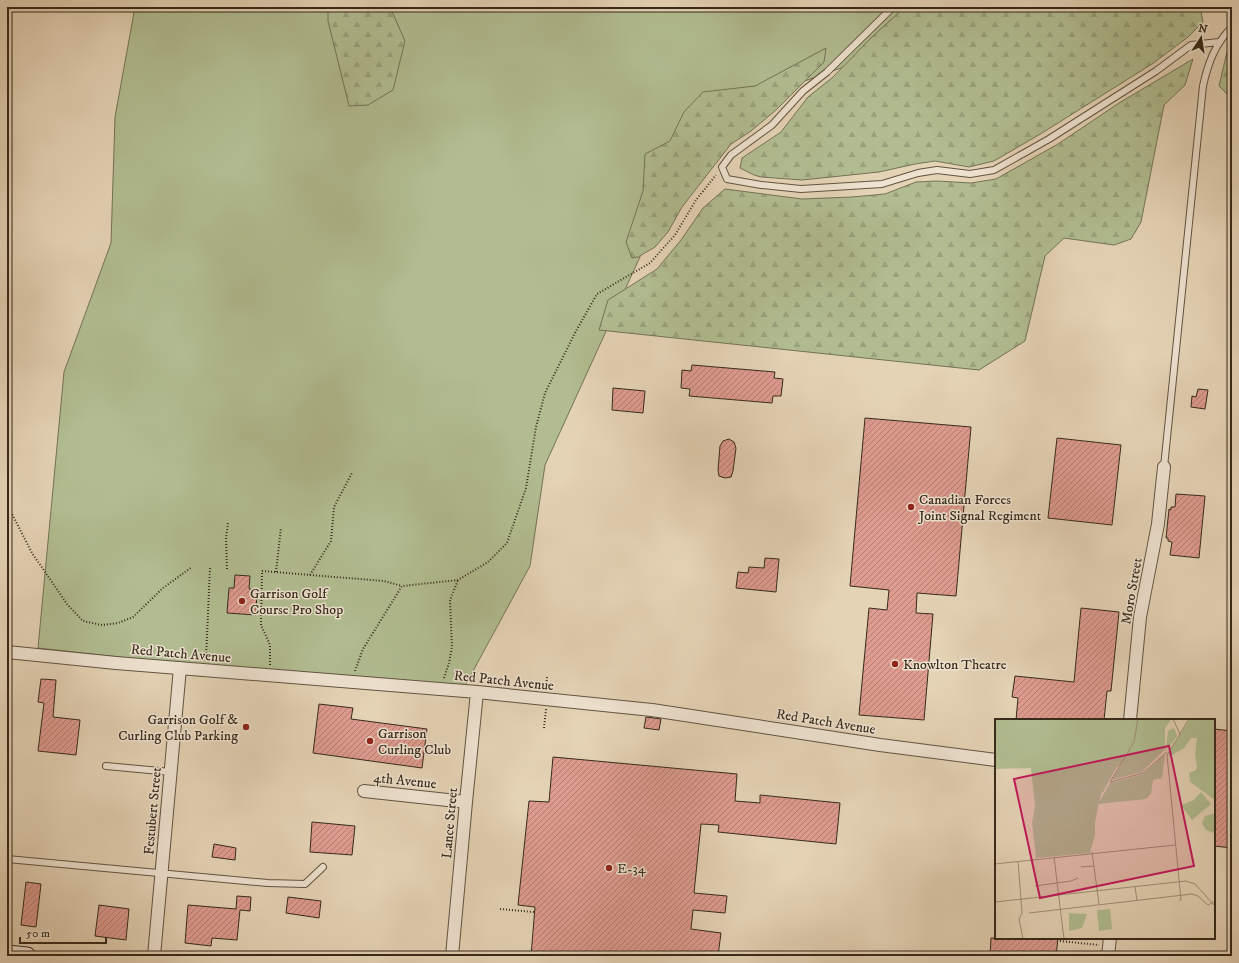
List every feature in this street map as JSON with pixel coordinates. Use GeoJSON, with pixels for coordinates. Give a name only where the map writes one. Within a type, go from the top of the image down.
{"type":"FeatureCollection","features":[{"type":"Feature","properties":{"kind":"street","name":"Moro Street"},"geometry":{"type":"LineString","coordinates":[[1130,719],[1140,617],[1158,524],[1164,467]]}},
{"type":"Feature","properties":{"kind":"street","name":"Red Patch Avenue"},"geometry":{"type":"LineString","coordinates":[[7,652],[180,668],[477,692],[652,710],[880,745],[995,760]]}},
{"type":"Feature","properties":{"kind":"street","name":"Festubert Street"},"geometry":{"type":"LineString","coordinates":[[154,956],[180,668]]}},
{"type":"Feature","properties":{"kind":"street","name":"Lance Street"},"geometry":{"type":"LineString","coordinates":[[452,956],[477,692]]}},
{"type":"Feature","properties":{"kind":"street","name":"4th Avenue"},"geometry":{"type":"LineString","coordinates":[[364,791],[466,802]]}},
{"type":"Feature","properties":{"kind":"street"},"geometry":{"type":"LineString","coordinates":[[1106,942],[1108,956]]}},
{"type":"Feature","properties":{"kind":"street"},"geometry":{"type":"LineString","coordinates":[[7,954],[26,956]]}},
{"type":"Feature","properties":{"kind":"lane"},"geometry":{"type":"LineString","coordinates":[[893,7],[827,72],[803,91],[772,125],[731,155],[722,167],[727,179],[761,185],[802,189],[882,184],[918,173],[937,170],[970,174],[994,170],[1049,138],[1156,71],[1191,45],[1219,42]]}},
{"type":"Feature","properties":{"kind":"lane"},"geometry":{"type":"LineString","coordinates":[[1164,467],[1201,104],[1207,70],[1219,42],[1232,27]]}},
{"type":"Feature","properties":{"kind":"lane"},"geometry":{"type":"LineString","coordinates":[[106,766],[171,772]]}},
{"type":"Feature","properties":{"kind":"lane"},"geometry":{"type":"LineString","coordinates":[[7,859],[268,883],[305,884],[322,867]]}},
{"type":"Feature","properties":{"kind":"path"},"geometry":{"type":"LineString","coordinates":[[269,675],[270,645],[261,625],[262,571],[384,580],[402,586],[458,580],[488,562],[507,544],[526,488],[536,427],[545,393],[576,331],[597,294],[650,263],[675,235],[696,200],[722,167]]}},
{"type":"Feature","properties":{"kind":"path"},"geometry":{"type":"LineString","coordinates":[[310,575],[331,541],[334,508],[352,473]]}},
{"type":"Feature","properties":{"kind":"path"},"geometry":{"type":"LineString","coordinates":[[7,507],[32,553],[67,604],[83,620],[102,625],[118,623],[133,616],[163,588],[192,567]]}},
{"type":"Feature","properties":{"kind":"path"},"geometry":{"type":"LineString","coordinates":[[227,569],[226,538],[228,522]]}},
{"type":"Feature","properties":{"kind":"path"},"geometry":{"type":"LineString","coordinates":[[276,572],[281,528]]}},
{"type":"Feature","properties":{"kind":"path"},"geometry":{"type":"LineString","coordinates":[[205,670],[210,568]]}},
{"type":"Feature","properties":{"kind":"path"},"geometry":{"type":"LineString","coordinates":[[442,689],[452,647],[450,600],[458,580]]}},
{"type":"Feature","properties":{"kind":"path"},"geometry":{"type":"LineString","coordinates":[[350,682],[363,649],[402,586]]}},
{"type":"Feature","properties":{"kind":"path"},"geometry":{"type":"LineString","coordinates":[[500,908],[534,912]]}},
{"type":"Feature","properties":{"kind":"path"},"geometry":{"type":"LineString","coordinates":[[1060,941],[1106,942]]}},
{"type":"Feature","properties":{"kind":"green space"},"geometry":{"type":"Polygon","coordinates":[[[135,7],[926,7],[883,53],[746,102],[655,224],[545,465],[530,566],[460,695],[38,648],[64,372],[111,243],[115,117],[135,7]]]}},
{"type":"Feature","properties":{"kind":"green space"},"geometry":{"type":"Polygon","coordinates":[[[328,7],[390,7],[405,41],[393,90],[368,105],[349,106],[328,21],[328,7]]]}},
{"type":"Feature","properties":{"kind":"green space"},"geometry":{"type":"Polygon","coordinates":[[[905,7],[1200,7],[1203,22],[1188,37],[1152,64],[1042,133],[994,161],[969,167],[935,161],[879,172],[802,180],[761,177],[740,168],[742,158],[781,132],[808,97],[833,77],[872,37],[905,7]]]}},
{"type":"Feature","properties":{"kind":"green space"},"geometry":{"type":"Polygon","coordinates":[[[1232,46],[1232,95],[1229,96],[1219,86],[1227,52],[1232,46]]]}},
{"type":"Feature","properties":{"kind":"green space"},"geometry":{"type":"Polygon","coordinates":[[[826,48],[824,62],[776,110],[751,131],[731,144],[682,207],[668,232],[655,247],[638,257],[632,258],[626,242],[643,191],[645,154],[670,141],[684,112],[703,92],[755,86],[826,48]]]}},
{"type":"Feature","properties":{"kind":"green space"},"geometry":{"type":"Polygon","coordinates":[[[1193,59],[1185,85],[1164,105],[1141,222],[1131,239],[1114,245],[1064,238],[1045,256],[1025,341],[979,370],[599,330],[608,300],[657,269],[681,240],[703,208],[725,189],[802,199],[885,194],[916,182],[937,181],[971,183],[996,179],[1058,144],[1119,103],[1193,59]]]}},
{"type":"Feature","properties":{"kind":"building"},"geometry":{"type":"Polygon","coordinates":[[[692,365],[775,372],[774,378],[783,379],[781,396],[773,396],[772,403],[689,396],[690,389],[681,388],[682,370],[691,371],[692,365]]]}},
{"type":"Feature","properties":{"kind":"building"},"geometry":{"type":"Polygon","coordinates":[[[613,388],[645,391],[643,413],[612,410],[613,388]]]}},
{"type":"Feature","properties":{"kind":"building"},"geometry":{"type":"Polygon","coordinates":[[[1198,389],[1208,390],[1205,409],[1191,407],[1192,396],[1196,397],[1198,389]]]}},
{"type":"Feature","properties":{"kind":"building","name":"Canadian Forces Joint Signal Regiment"},"geometry":{"type":"Polygon","coordinates":[[[865,418],[971,427],[956,596],[917,593],[916,613],[933,614],[924,720],[859,715],[869,608],[887,610],[889,590],[850,586],[865,418]]]}},
{"type":"Feature","properties":{"kind":"building"},"geometry":{"type":"Polygon","coordinates":[[[1057,438],[1121,445],[1112,525],[1048,518],[1057,438]]]}},
{"type":"Feature","properties":{"kind":"building"},"geometry":{"type":"Polygon","coordinates":[[[729,439],[734,442],[736,448],[731,477],[725,478],[719,476],[718,470],[720,446],[723,441],[729,439]]]}},
{"type":"Feature","properties":{"kind":"building"},"geometry":{"type":"Polygon","coordinates":[[[1176,494],[1205,496],[1199,558],[1170,555],[1172,542],[1168,541],[1168,538],[1166,538],[1169,509],[1171,510],[1171,507],[1175,507],[1176,494]]]}},
{"type":"Feature","properties":{"kind":"building"},"geometry":{"type":"Polygon","coordinates":[[[765,558],[779,559],[776,592],[736,588],[738,572],[748,573],[749,567],[764,568],[765,558]]]}},
{"type":"Feature","properties":{"kind":"building","name":"Garrison Golf Course Pro Shop"},"geometry":{"type":"Polygon","coordinates":[[[235,575],[250,576],[249,589],[257,590],[256,615],[227,613],[229,588],[234,588],[235,575]]]}},
{"type":"Feature","properties":{"kind":"building"},"geometry":{"type":"Polygon","coordinates":[[[1081,608],[1119,612],[1111,691],[1107,691],[1104,719],[1016,719],[1018,698],[1012,697],[1015,676],[1074,682],[1081,608]]]}},
{"type":"Feature","properties":{"kind":"building"},"geometry":{"type":"Polygon","coordinates":[[[41,679],[56,680],[53,717],[80,720],[76,755],[38,751],[44,703],[38,702],[41,679]]]}},
{"type":"Feature","properties":{"kind":"building","name":"Garrison Curling Club"},"geometry":{"type":"Polygon","coordinates":[[[319,704],[353,708],[351,719],[427,729],[422,768],[313,753],[319,704]]]}},
{"type":"Feature","properties":{"kind":"building"},"geometry":{"type":"Polygon","coordinates":[[[646,717],[661,719],[659,730],[644,728],[646,717]]]}},
{"type":"Feature","properties":{"kind":"building"},"geometry":{"type":"Polygon","coordinates":[[[1215,729],[1232,731],[1232,848],[1215,846],[1215,729]]]}},
{"type":"Feature","properties":{"kind":"building","name":"E-34"},"geometry":{"type":"Polygon","coordinates":[[[553,757],[737,774],[735,801],[760,803],[760,795],[840,803],[836,844],[718,832],[719,825],[701,824],[694,893],[727,896],[725,913],[693,910],[691,929],[721,933],[718,956],[531,956],[535,907],[518,905],[529,801],[549,802],[553,757]]]}},
{"type":"Feature","properties":{"kind":"building"},"geometry":{"type":"Polygon","coordinates":[[[312,822],[355,826],[352,855],[310,852],[312,822]]]}},
{"type":"Feature","properties":{"kind":"building"},"geometry":{"type":"Polygon","coordinates":[[[214,844],[236,848],[235,860],[212,857],[214,844]]]}},
{"type":"Feature","properties":{"kind":"building"},"geometry":{"type":"Polygon","coordinates":[[[26,882],[41,884],[36,927],[21,925],[26,882]]]}},
{"type":"Feature","properties":{"kind":"building"},"geometry":{"type":"Polygon","coordinates":[[[237,896],[251,897],[250,911],[240,910],[237,940],[212,938],[211,946],[185,943],[188,905],[236,909],[237,896]]]}},
{"type":"Feature","properties":{"kind":"building"},"geometry":{"type":"Polygon","coordinates":[[[288,897],[321,901],[319,918],[286,913],[288,897]]]}},
{"type":"Feature","properties":{"kind":"building"},"geometry":{"type":"Polygon","coordinates":[[[99,905],[129,909],[126,940],[95,936],[99,905]]]}},
{"type":"Feature","properties":{"kind":"building"},"geometry":{"type":"Polygon","coordinates":[[[991,938],[1058,939],[1056,956],[990,956],[991,938]]]}},
{"type":"Feature","properties":{"kind":"place","name":"Canadian Forces Joint Signal Regiment"},"geometry":{"type":"Point","coordinates":[911,507]}},
{"type":"Feature","properties":{"kind":"place","name":"Garrison Golf Course Pro Shop"},"geometry":{"type":"Point","coordinates":[242,601]}},
{"type":"Feature","properties":{"kind":"place","name":"Knowlton Theatre"},"geometry":{"type":"Point","coordinates":[895,664]}},
{"type":"Feature","properties":{"kind":"place","name":"Garrison Golf & Curling Club Parking"},"geometry":{"type":"Point","coordinates":[246,727]}},
{"type":"Feature","properties":{"kind":"place","name":"Garrison Curling Club"},"geometry":{"type":"Point","coordinates":[370,741]}},
{"type":"Feature","properties":{"kind":"place","name":"E-34"},"geometry":{"type":"Point","coordinates":[609,868]}}]}
